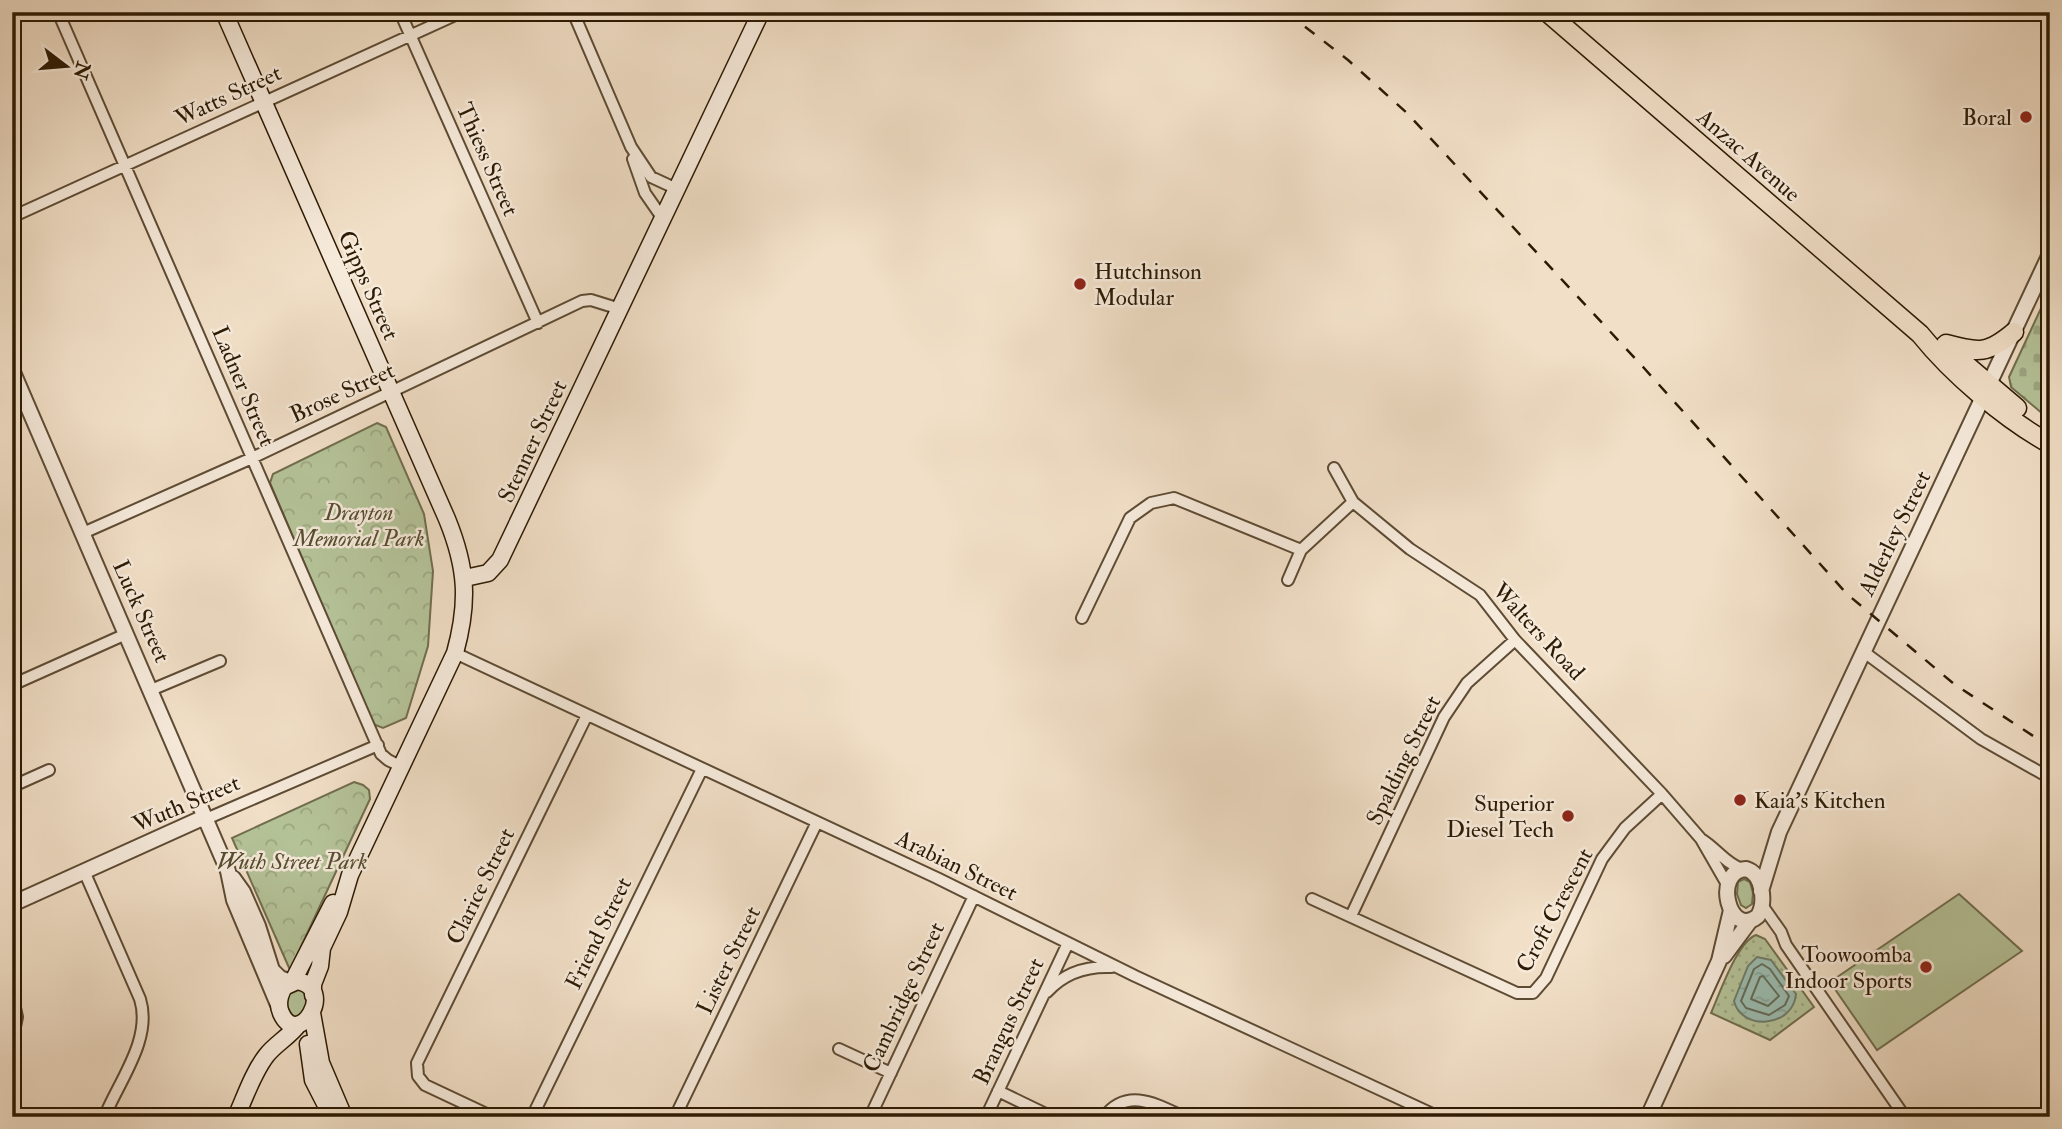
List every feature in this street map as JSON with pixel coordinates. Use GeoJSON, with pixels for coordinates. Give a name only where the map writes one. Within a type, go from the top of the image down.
{"type":"FeatureCollection","features":[{"type":"Feature","properties":{"kind":"highway","name":"Anzac Avenue"},"geometry":{"type":"LineString","coordinates":[[1547,12],[1928,337],[1935,352],[2032,421],[2050,444]]}},
{"type":"Feature","properties":{"kind":"highway"},"geometry":{"type":"LineString","coordinates":[[1928,337],[1969,351],[1980,351],[1997,346],[2014,332]]}},
{"type":"Feature","properties":{"kind":"main road","name":"Gipps Street"},"geometry":{"type":"LineString","coordinates":[[225,12],[455,538],[465,578]]}},
{"type":"Feature","properties":{"kind":"main road","name":"Stenner Street"},"geometry":{"type":"LineString","coordinates":[[465,578],[488,573],[500,560],[761,12]]}},
{"type":"Feature","properties":{"kind":"main road"},"geometry":{"type":"LineString","coordinates":[[236,1117],[260,1064],[262,1052],[277,1025],[282,992],[292,981],[324,917],[350,875],[456,653],[464,614],[465,578]]}},
{"type":"Feature","properties":{"kind":"main road"},"geometry":{"type":"LineString","coordinates":[[260,1064],[276,1045],[304,1021],[313,995],[313,984],[323,948],[339,912],[350,875]]}},
{"type":"Feature","properties":{"kind":"main road"},"geometry":{"type":"LineString","coordinates":[[292,981],[303,981],[313,995]]}},
{"type":"Feature","properties":{"kind":"main road"},"geometry":{"type":"LineString","coordinates":[[280,1008],[286,1020],[304,1021]]}},
{"type":"Feature","properties":{"kind":"main road"},"geometry":{"type":"LineString","coordinates":[[304,1021],[313,1080],[332,1117]]}},
{"type":"Feature","properties":{"kind":"main road"},"geometry":{"type":"LineString","coordinates":[[304,1021],[344,1117]]}},
{"type":"Feature","properties":{"kind":"main road"},"geometry":{"type":"LineString","coordinates":[[276,1045],[298,1047],[309,1058]]}},
{"type":"Feature","properties":{"kind":"street","name":"Ladner Street"},"geometry":{"type":"LineString","coordinates":[[58,12],[381,754],[402,767]]}},
{"type":"Feature","properties":{"kind":"street","name":"Thiess Street"},"geometry":{"type":"LineString","coordinates":[[400,12],[538,323]]}},
{"type":"Feature","properties":{"kind":"street","name":"Watts Street"},"geometry":{"type":"LineString","coordinates":[[12,217],[462,12]]}},
{"type":"Feature","properties":{"kind":"street"},"geometry":{"type":"LineString","coordinates":[[573,12],[631,147],[645,193],[663,219]]}},
{"type":"Feature","properties":{"kind":"street"},"geometry":{"type":"LineString","coordinates":[[631,147],[651,177],[677,189]]}},
{"type":"Feature","properties":{"kind":"street","name":"Alderley Street"},"geometry":{"type":"LineString","coordinates":[[1744,869],[1761,859],[1779,832],[2050,254]]}},
{"type":"Feature","properties":{"kind":"street","name":"Brose Street"},"geometry":{"type":"LineString","coordinates":[[83,533],[252,458],[582,301],[591,300],[620,309]]}},
{"type":"Feature","properties":{"kind":"street","name":"Luck Street"},"geometry":{"type":"LineString","coordinates":[[12,370],[228,871],[248,904],[265,944],[272,970],[280,978],[292,981]]}},
{"type":"Feature","properties":{"kind":"street","name":"Walters Road"},"geometry":{"type":"LineString","coordinates":[[1334,468],[1353,502],[1410,548],[1480,595],[1515,639],[1662,793],[1701,839],[1728,886]]}},
{"type":"Feature","properties":{"kind":"street"},"geometry":{"type":"LineString","coordinates":[[1082,618],[1130,518],[1151,503],[1174,498],[1301,550]]}},
{"type":"Feature","properties":{"kind":"street"},"geometry":{"type":"LineString","coordinates":[[1288,580],[1301,550],[1353,502]]}},
{"type":"Feature","properties":{"kind":"street"},"geometry":{"type":"LineString","coordinates":[[12,685],[126,634]]}},
{"type":"Feature","properties":{"kind":"street","name":"Spalding Street"},"geometry":{"type":"LineString","coordinates":[[1351,916],[1444,717],[1467,683],[1515,639]]}},
{"type":"Feature","properties":{"kind":"street"},"geometry":{"type":"LineString","coordinates":[[1864,652],[1981,739],[2050,778]]}},
{"type":"Feature","properties":{"kind":"street","name":"Arabian Street"},"geometry":{"type":"LineString","coordinates":[[456,653],[974,896],[1414,1112],[1438,1117]]}},
{"type":"Feature","properties":{"kind":"street"},"geometry":{"type":"LineString","coordinates":[[151,690],[220,662]]}},
{"type":"Feature","properties":{"kind":"street","name":"Clarice Street"},"geometry":{"type":"LineString","coordinates":[[493,1117],[425,1085],[416,1068],[587,715]]}},
{"type":"Feature","properties":{"kind":"street","name":"Wuth Street"},"geometry":{"type":"LineString","coordinates":[[12,904],[198,820],[206,819],[378,745]]}},
{"type":"Feature","properties":{"kind":"street","name":"Friend Street"},"geometry":{"type":"LineString","coordinates":[[532,1117],[702,769]]}},
{"type":"Feature","properties":{"kind":"street"},"geometry":{"type":"LineString","coordinates":[[12,783],[20,783],[49,770]]}},
{"type":"Feature","properties":{"kind":"street","name":"Croft Crescent"},"geometry":{"type":"LineString","coordinates":[[1312,899],[1517,993],[1532,993],[1546,978],[1601,859],[1625,828],[1662,793]]}},
{"type":"Feature","properties":{"kind":"street","name":"Lister Street"},"geometry":{"type":"LineString","coordinates":[[675,1117],[817,822]]}},
{"type":"Feature","properties":{"kind":"street","name":"Alderley Street"},"geometry":{"type":"LineString","coordinates":[[1761,898],[1779,832]]}},
{"type":"Feature","properties":{"kind":"street","name":"Walters Road"},"geometry":{"type":"LineString","coordinates":[[1701,839],[1714,847],[1727,861],[1744,869]]}},
{"type":"Feature","properties":{"kind":"street"},"geometry":{"type":"LineString","coordinates":[[1648,1117],[1720,961],[1731,910],[1728,886],[1731,874],[1744,869],[1756,875],[1761,898],[1760,914],[1720,961]]}},
{"type":"Feature","properties":{"kind":"street","name":"Luck Street"},"geometry":{"type":"LineString","coordinates":[[228,871],[234,900],[280,1008]]}},
{"type":"Feature","properties":{"kind":"street"},"geometry":{"type":"LineString","coordinates":[[84,872],[140,999],[144,1015],[140,1040],[105,1115]]}},
{"type":"Feature","properties":{"kind":"street","name":"Cambridge Street"},"geometry":{"type":"LineString","coordinates":[[870,1117],[974,896]]}},
{"type":"Feature","properties":{"kind":"street"},"geometry":{"type":"LineString","coordinates":[[1761,898],[1786,945]]}},
{"type":"Feature","properties":{"kind":"street"},"geometry":{"type":"LineString","coordinates":[[1731,910],[1738,920],[1752,921],[1768,927],[1786,945],[1905,1117]]}},
{"type":"Feature","properties":{"kind":"street","name":"Brangus Street"},"geometry":{"type":"LineString","coordinates":[[986,1117],[1068,943]]}},
{"type":"Feature","properties":{"kind":"street"},"geometry":{"type":"LineString","coordinates":[[1040,1002],[1057,982],[1072,973],[1101,967],[1121,969]]}},
{"type":"Feature","properties":{"kind":"street"},"geometry":{"type":"LineString","coordinates":[[12,994],[18,1017],[12,1041]]}},
{"type":"Feature","properties":{"kind":"street"},"geometry":{"type":"LineString","coordinates":[[839,1049],[891,1073]]}},
{"type":"Feature","properties":{"kind":"street"},"geometry":{"type":"LineString","coordinates":[[998,1091],[1052,1117]]}},
{"type":"Feature","properties":{"kind":"street"},"geometry":{"type":"LineString","coordinates":[[1104,1117],[1120,1103],[1140,1099],[1184,1117]]}},
{"type":"Feature","properties":{"kind":"green space"},"geometry":{"type":"Polygon","coordinates":[[[2050,289],[2050,420],[2011,387],[2009,377],[2050,289]]]}},
{"type":"Feature","properties":{"kind":"green space","name":"Drayton Memorial Park"},"geometry":{"type":"Polygon","coordinates":[[[377,423],[386,427],[424,514],[433,571],[428,646],[406,718],[383,728],[373,724],[270,483],[273,474],[377,423]]]}},
{"type":"Feature","properties":{"kind":"green space","name":"Wuth Street Park"},"geometry":{"type":"Polygon","coordinates":[[[354,782],[369,790],[370,799],[290,970],[232,838],[354,782]]]}},
{"type":"Feature","properties":{"kind":"green space"},"geometry":{"type":"Polygon","coordinates":[[[1744,879],[1750,882],[1753,893],[1752,904],[1746,908],[1741,905],[1737,894],[1738,882],[1744,879]]]}},
{"type":"Feature","properties":{"kind":"green space","name":"Toowoomba Indoor Sports"},"geometry":{"type":"Polygon","coordinates":[[[1959,894],[2022,951],[1877,1050],[1830,982],[1959,894]]]}},
{"type":"Feature","properties":{"kind":"green space"},"geometry":{"type":"Polygon","coordinates":[[[1756,935],[1765,939],[1814,1007],[1770,1040],[1711,1013],[1736,957],[1742,947],[1756,935]]]}},
{"type":"Feature","properties":{"kind":"green space"},"geometry":{"type":"Polygon","coordinates":[[[297,988],[304,992],[307,1002],[303,1013],[295,1017],[288,1009],[287,999],[290,992],[297,988]]]}},
{"type":"Feature","properties":{"kind":"water"},"geometry":{"type":"Polygon","coordinates":[[[1757,957],[1771,960],[1796,994],[1793,1005],[1786,1014],[1777,1019],[1756,1021],[1746,1017],[1734,1001],[1748,966],[1757,957]]]}},
{"type":"Feature","properties":{"kind":"railway"},"geometry":{"type":"LineString","coordinates":[[1286,12],[1348,60],[1407,113],[1644,368],[1847,594],[1954,684],[2050,747]]}},
{"type":"Feature","properties":{"kind":"place","name":"Boral"},"geometry":{"type":"Point","coordinates":[2026,117]}},
{"type":"Feature","properties":{"kind":"place","name":"Hutchinson Modular"},"geometry":{"type":"Point","coordinates":[1080,284]}},
{"type":"Feature","properties":{"kind":"place","name":"Kaia's Kitchen"},"geometry":{"type":"Point","coordinates":[1740,800]}},
{"type":"Feature","properties":{"kind":"place","name":"Superior Diesel Tech"},"geometry":{"type":"Point","coordinates":[1568,816]}},
{"type":"Feature","properties":{"kind":"place","name":"Toowoomba Indoor Sports"},"geometry":{"type":"Point","coordinates":[1926,967]}}]}
